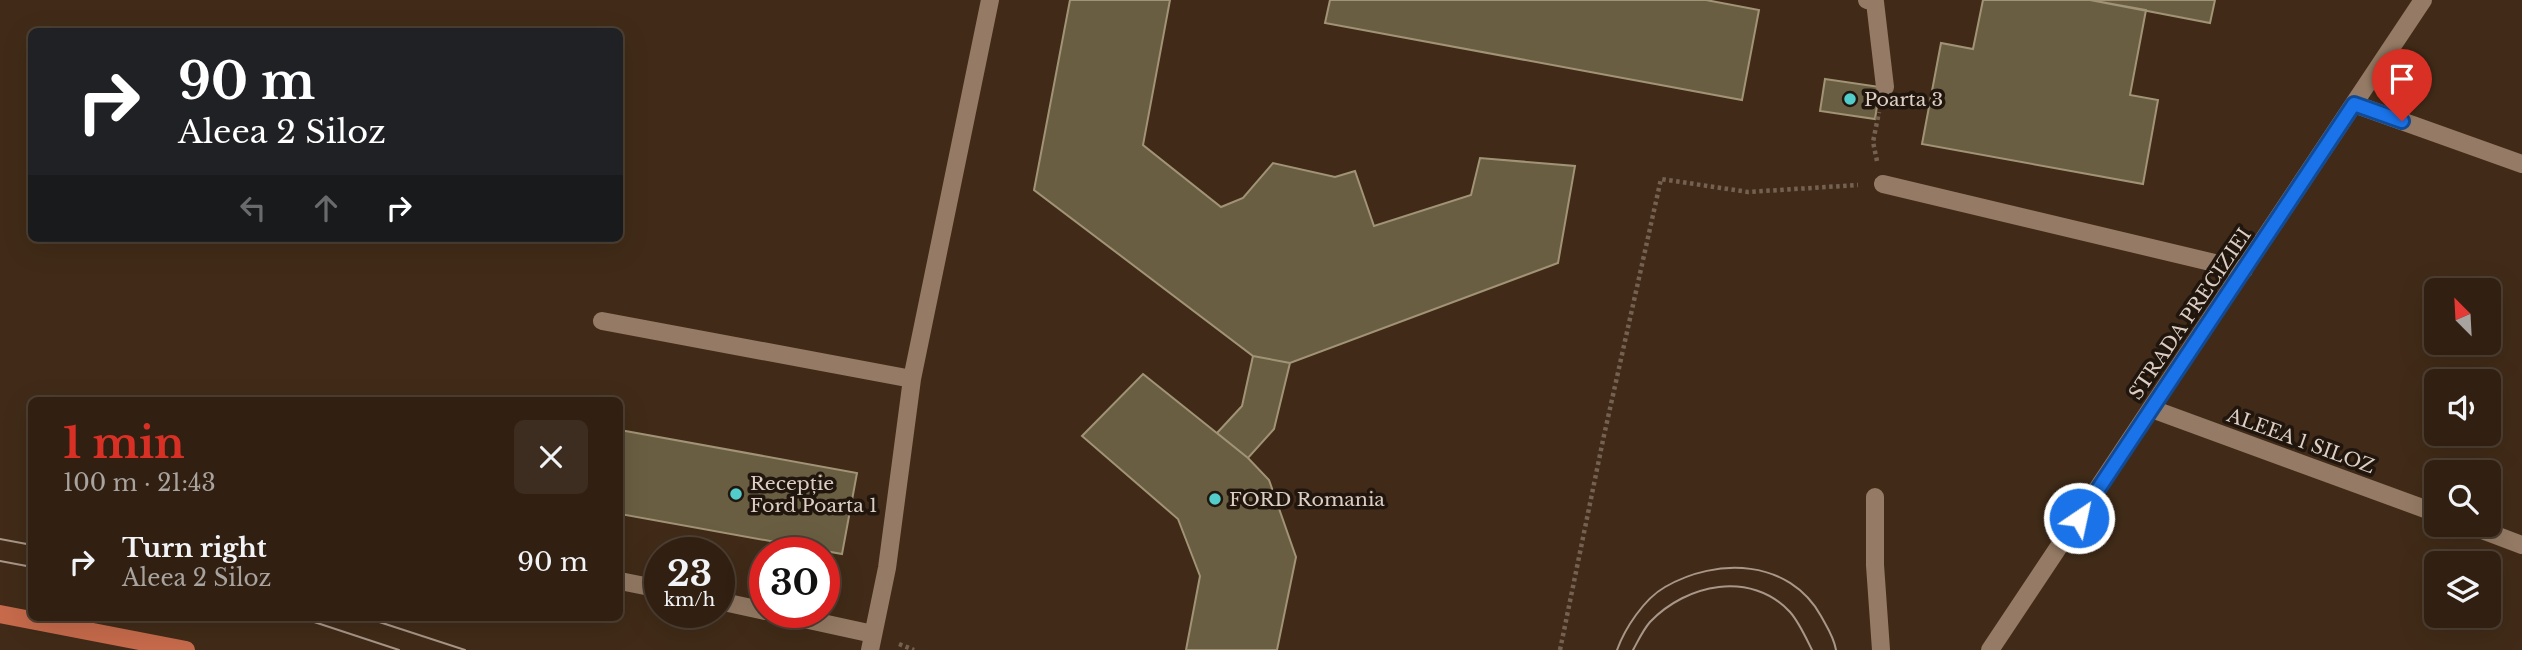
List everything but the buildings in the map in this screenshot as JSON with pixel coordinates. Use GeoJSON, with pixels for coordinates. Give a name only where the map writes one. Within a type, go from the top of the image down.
{"type":"FeatureCollection","features":[{"type":"Feature","properties":{"kind":"main road"},"geometry":{"type":"LineString","coordinates":[[0,614],[28,619]]}},
{"type":"Feature","properties":{"kind":"main road"},"geometry":{"type":"LineString","coordinates":[[36,621],[186,650]]}},
{"type":"Feature","properties":{"kind":"street"},"geometry":{"type":"LineString","coordinates":[[825,628],[871,642],[887,568],[912,379],[990,0]]}},
{"type":"Feature","properties":{"kind":"street"},"geometry":{"type":"LineString","coordinates":[[1867,0],[1875,2],[1885,87]]}},
{"type":"Feature","properties":{"kind":"street","name":"STRADA PRECIZIEI"},"geometry":{"type":"LineString","coordinates":[[1990,650],[2423,0]]}},
{"type":"Feature","properties":{"kind":"street"},"geometry":{"type":"LineString","coordinates":[[2354,104],[2522,164]]}},
{"type":"Feature","properties":{"kind":"street"},"geometry":{"type":"LineString","coordinates":[[1883,184],[2244,270]]}},
{"type":"Feature","properties":{"kind":"street"},"geometry":{"type":"LineString","coordinates":[[602,321],[912,379]]}},
{"type":"Feature","properties":{"kind":"street","name":"ALEEA 1 SILOZ"},"geometry":{"type":"LineString","coordinates":[[2152,409],[2424,509]]}},
{"type":"Feature","properties":{"kind":"street"},"geometry":{"type":"LineString","coordinates":[[1875,497],[1875,565],[1881,650]]}},
{"type":"Feature","properties":{"kind":"street"},"geometry":{"type":"LineString","coordinates":[[2501,537],[2522,545]]}},
{"type":"Feature","properties":{"kind":"street"},"geometry":{"type":"LineString","coordinates":[[623,581],[644,585]]}},
{"type":"Feature","properties":{"kind":"path"},"geometry":{"type":"LineString","coordinates":[[1560,650],[1661,179],[1748,192],[1883,184],[1873,142],[1885,87]]}},
{"type":"Feature","properties":{"kind":"tram line"},"geometry":{"type":"LineString","coordinates":[[0,539],[28,544]]}},
{"type":"Feature","properties":{"kind":"tram line"},"geometry":{"type":"LineString","coordinates":[[0,561],[28,566]]}},
{"type":"Feature","properties":{"kind":"tram line"},"geometry":{"type":"LineString","coordinates":[[1617,650],[1636,615],[1657,592],[1685,577],[1729,568],[1771,574],[1790,583],[1807,597],[1821,616],[1836,650]]}},
{"type":"Feature","properties":{"kind":"tram line"},"geometry":{"type":"LineString","coordinates":[[1633,650],[1650,622],[1665,609],[1700,591],[1719,587],[1757,590],[1774,599],[1790,612],[1812,650]]}},
{"type":"Feature","properties":{"kind":"tram line"},"geometry":{"type":"LineString","coordinates":[[311,621],[399,650]]}},
{"type":"Feature","properties":{"kind":"tram line"},"geometry":{"type":"LineString","coordinates":[[376,621],[465,650]]}},
{"type":"Feature","properties":{"kind":"place","name":"Poarta 3"},"geometry":{"type":"Point","coordinates":[1850,99]}},
{"type":"Feature","properties":{"kind":"place","name":"Recepție Ford Poarta 1"},"geometry":{"type":"Point","coordinates":[736,494]}},
{"type":"Feature","properties":{"kind":"place","name":"FORD Romania"},"geometry":{"type":"Point","coordinates":[1215,499]}},
{"type":"Feature","properties":{"kind":"route"},"geometry":{"type":"LineString","coordinates":[[2079,518],[2354,104],[2402,121]]}}]}
